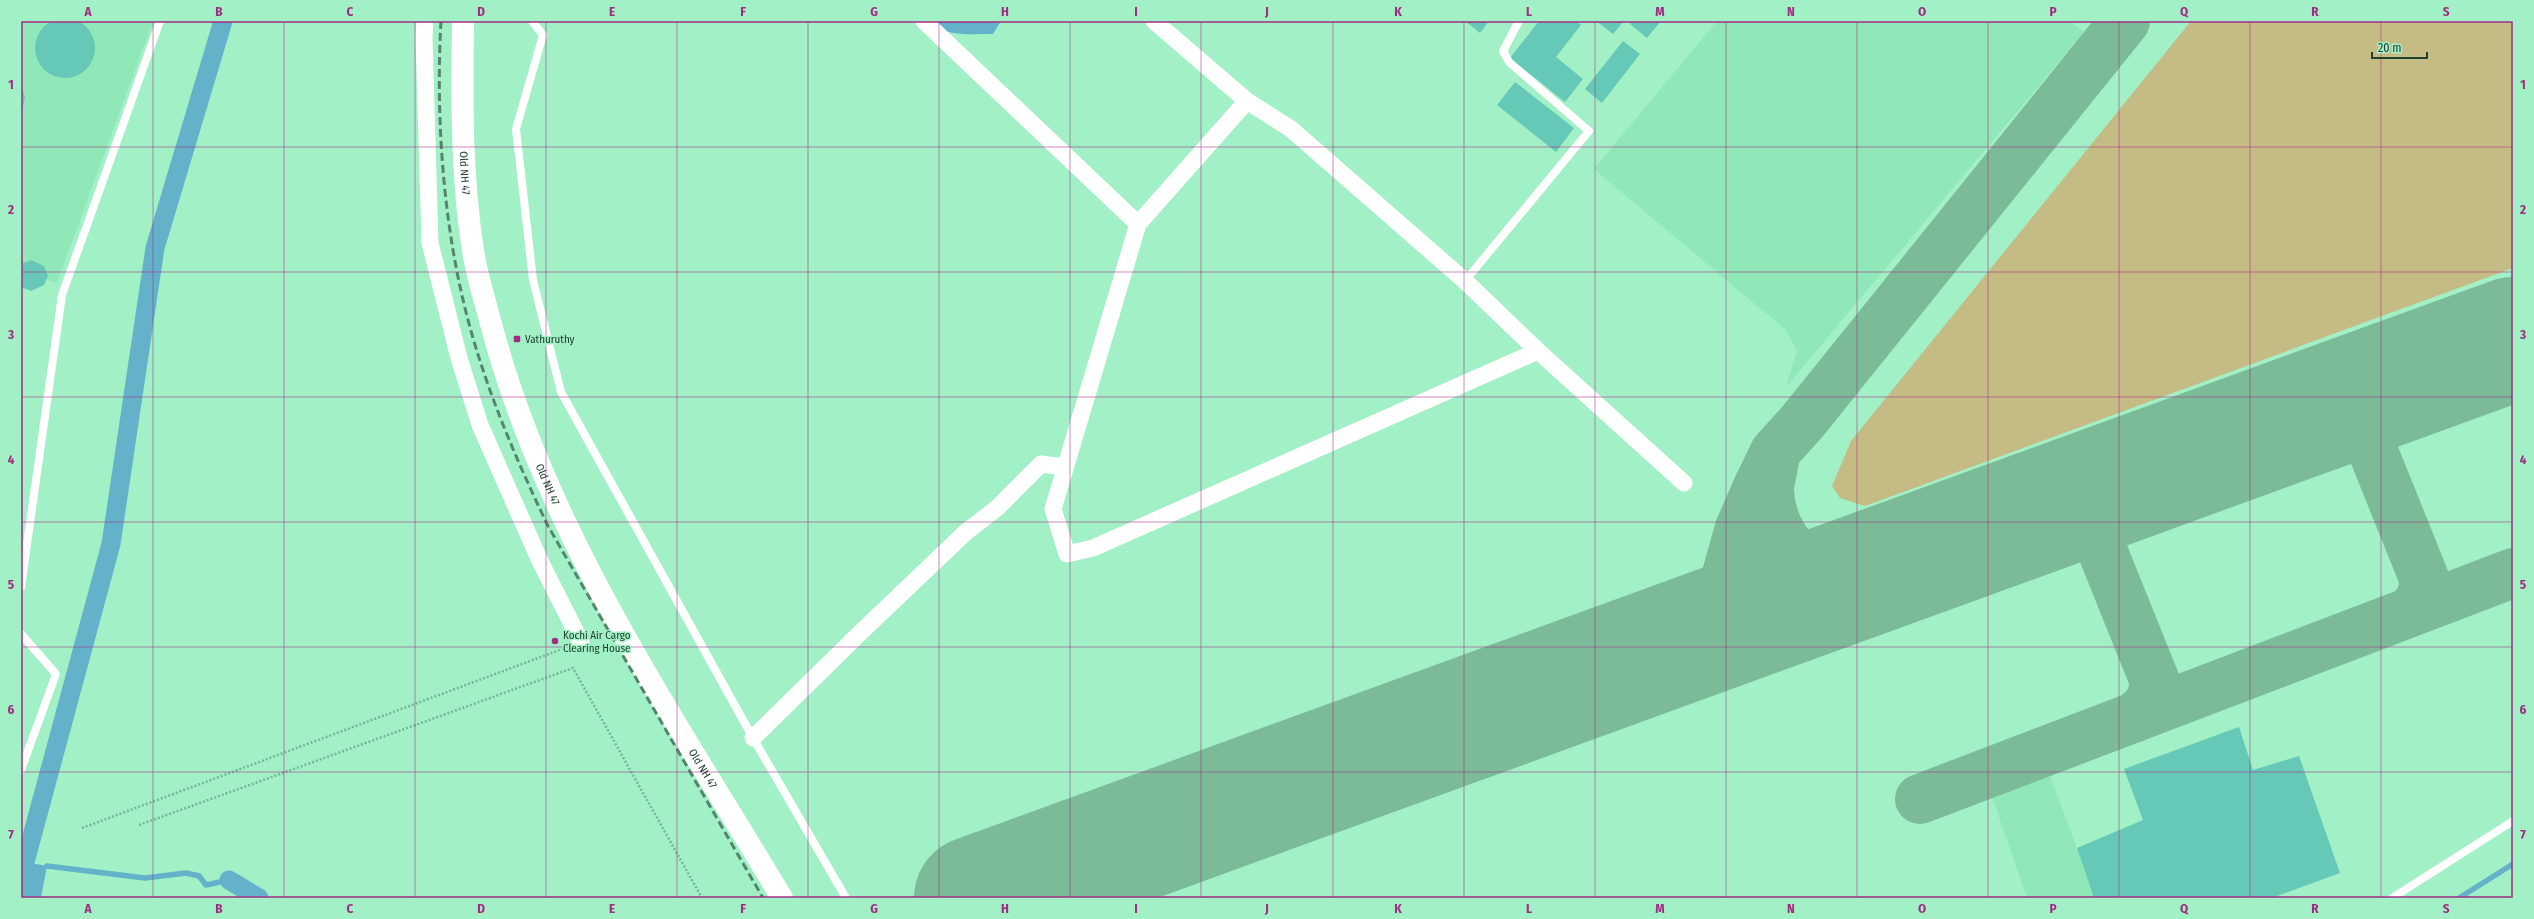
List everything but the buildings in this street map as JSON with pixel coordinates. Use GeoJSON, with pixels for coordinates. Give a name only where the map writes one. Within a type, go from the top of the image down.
{"type":"FeatureCollection","features":[{"type":"Feature","properties":{"kind":"main road","name":"Old NH 47"},"geometry":{"type":"LineString","coordinates":[[463,21],[461,128],[473,251],[505,376],[552,496],[627,639],[782,898]]}},
{"type":"Feature","properties":{"kind":"street"},"geometry":{"type":"LineString","coordinates":[[425,21],[424,37],[430,243],[459,358],[480,425],[540,560],[581,642]]}},
{"type":"Feature","properties":{"kind":"street"},"geometry":{"type":"LineString","coordinates":[[924,21],[1138,224]]}},
{"type":"Feature","properties":{"kind":"street"},"geometry":{"type":"LineString","coordinates":[[1154,21],[1247,101],[1290,129],[1465,281],[1538,351],[1684,483]]}},
{"type":"Feature","properties":{"kind":"street"},"geometry":{"type":"LineString","coordinates":[[1247,101],[1138,224],[1053,509],[1067,554],[1093,548],[1538,351]]}},
{"type":"Feature","properties":{"kind":"street"},"geometry":{"type":"LineString","coordinates":[[753,738],[966,532],[997,508],[1041,464],[1065,467]]}},
{"type":"Feature","properties":{"kind":"lane"},"geometry":{"type":"LineString","coordinates":[[21,588],[62,295],[160,21]]}},
{"type":"Feature","properties":{"kind":"lane"},"geometry":{"type":"LineString","coordinates":[[532,21],[543,35],[516,130],[533,280],[561,392],[753,738],[846,898]]}},
{"type":"Feature","properties":{"kind":"lane"},"geometry":{"type":"LineString","coordinates":[[1465,281],[1589,131],[1509,62],[1503,51],[1519,21]]}},
{"type":"Feature","properties":{"kind":"lane"},"geometry":{"type":"LineString","coordinates":[[21,634],[56,674],[21,770]]}},
{"type":"Feature","properties":{"kind":"lane"},"geometry":{"type":"LineString","coordinates":[[2392,898],[2513,821]]}},
{"type":"Feature","properties":{"kind":"path"},"geometry":{"type":"LineString","coordinates":[[82,828],[581,642]]}},
{"type":"Feature","properties":{"kind":"path"},"geometry":{"type":"LineString","coordinates":[[139,825],[573,668],[702,898]]}},
{"type":"Feature","properties":{"kind":"shaded area"},"geometry":{"type":"Polygon","coordinates":[[[21,21],[153,21],[57,283],[21,270],[21,21]]]}},
{"type":"Feature","properties":{"kind":"shaded area"},"geometry":{"type":"Polygon","coordinates":[[[1717,21],[2069,21],[2084,32],[1786,387],[1797,351],[1786,330],[1594,169],[1717,21]]]}},
{"type":"Feature","properties":{"kind":"shaded area"},"geometry":{"type":"Polygon","coordinates":[[[2191,21],[2513,21],[2513,268],[1865,506],[1840,498],[1832,486],[1851,441],[2191,21]]]}},
{"type":"Feature","properties":{"kind":"shaded area"},"geometry":{"type":"Polygon","coordinates":[[[2050,776],[2094,898],[2027,898],[1991,794],[2050,776]]]}},
{"type":"Feature","properties":{"kind":"water"},"geometry":{"type":"Polygon","coordinates":[[[926,21],[1001,21],[993,34],[958,34],[941,30],[926,21]]]}},
{"type":"Feature","properties":{"kind":"water"},"geometry":{"type":"Polygon","coordinates":[[[25,862],[47,866],[41,898],[21,898],[21,863],[25,862]]]}},
{"type":"Feature","properties":{"kind":"waterway"},"geometry":{"type":"LineString","coordinates":[[25,862],[111,544],[155,248],[223,21]]}},
{"type":"Feature","properties":{"kind":"waterway"},"geometry":{"type":"LineString","coordinates":[[2459,898],[2513,864]]}},
{"type":"Feature","properties":{"kind":"waterway"},"geometry":{"type":"LineString","coordinates":[[47,866],[145,878],[186,873],[199,876],[206,885],[229,880]]}},
{"type":"Feature","properties":{"kind":"waterway"},"geometry":{"type":"LineString","coordinates":[[229,880],[259,898]]}},
{"type":"Feature","properties":{"kind":"taxiway"},"geometry":{"type":"LineString","coordinates":[[1634,659],[1688,629],[1712,611],[1722,592],[1740,528],[1775,452],[1803,421],[2125,21]]}},
{"type":"Feature","properties":{"kind":"taxiway"},"geometry":{"type":"LineString","coordinates":[[2366,434],[2365,421],[2367,409],[2371,398],[2379,387]]}},
{"type":"Feature","properties":{"kind":"taxiway"},"geometry":{"type":"LineString","coordinates":[[2326,407],[2345,412],[2358,423],[2366,434],[2424,578],[2421,597],[2409,612]]}},
{"type":"Feature","properties":{"kind":"taxiway"},"geometry":{"type":"LineString","coordinates":[[1774,460],[1769,490],[1773,514],[1783,537],[1790,547],[1799,555],[1809,561],[1821,565],[1840,567],[1897,563]]}},
{"type":"Feature","properties":{"kind":"taxiway"},"geometry":{"type":"LineString","coordinates":[[2056,505],[2081,516],[2096,535],[2154,679],[2153,692],[2150,702],[2133,718]]}},
{"type":"Feature","properties":{"kind":"taxiway"},"geometry":{"type":"LineString","coordinates":[[1920,799],[2513,573]]}},
{"type":"Feature","properties":{"kind":"runway"},"geometry":{"type":"LineString","coordinates":[[976,898],[2513,339]]}},
{"type":"Feature","properties":{"kind":"railway"},"geometry":{"type":"LineString","coordinates":[[441,21],[439,88],[440,122],[449,225],[454,259],[468,322],[487,382],[509,440],[548,526],[763,898]]}},
{"type":"Feature","properties":{"kind":"place","name":"Vathuruthy"},"geometry":{"type":"Point","coordinates":[517,339]}},
{"type":"Feature","properties":{"kind":"place","name":"Kochi Air Cargo Clearing House"},"geometry":{"type":"Point","coordinates":[555,641]}}]}
